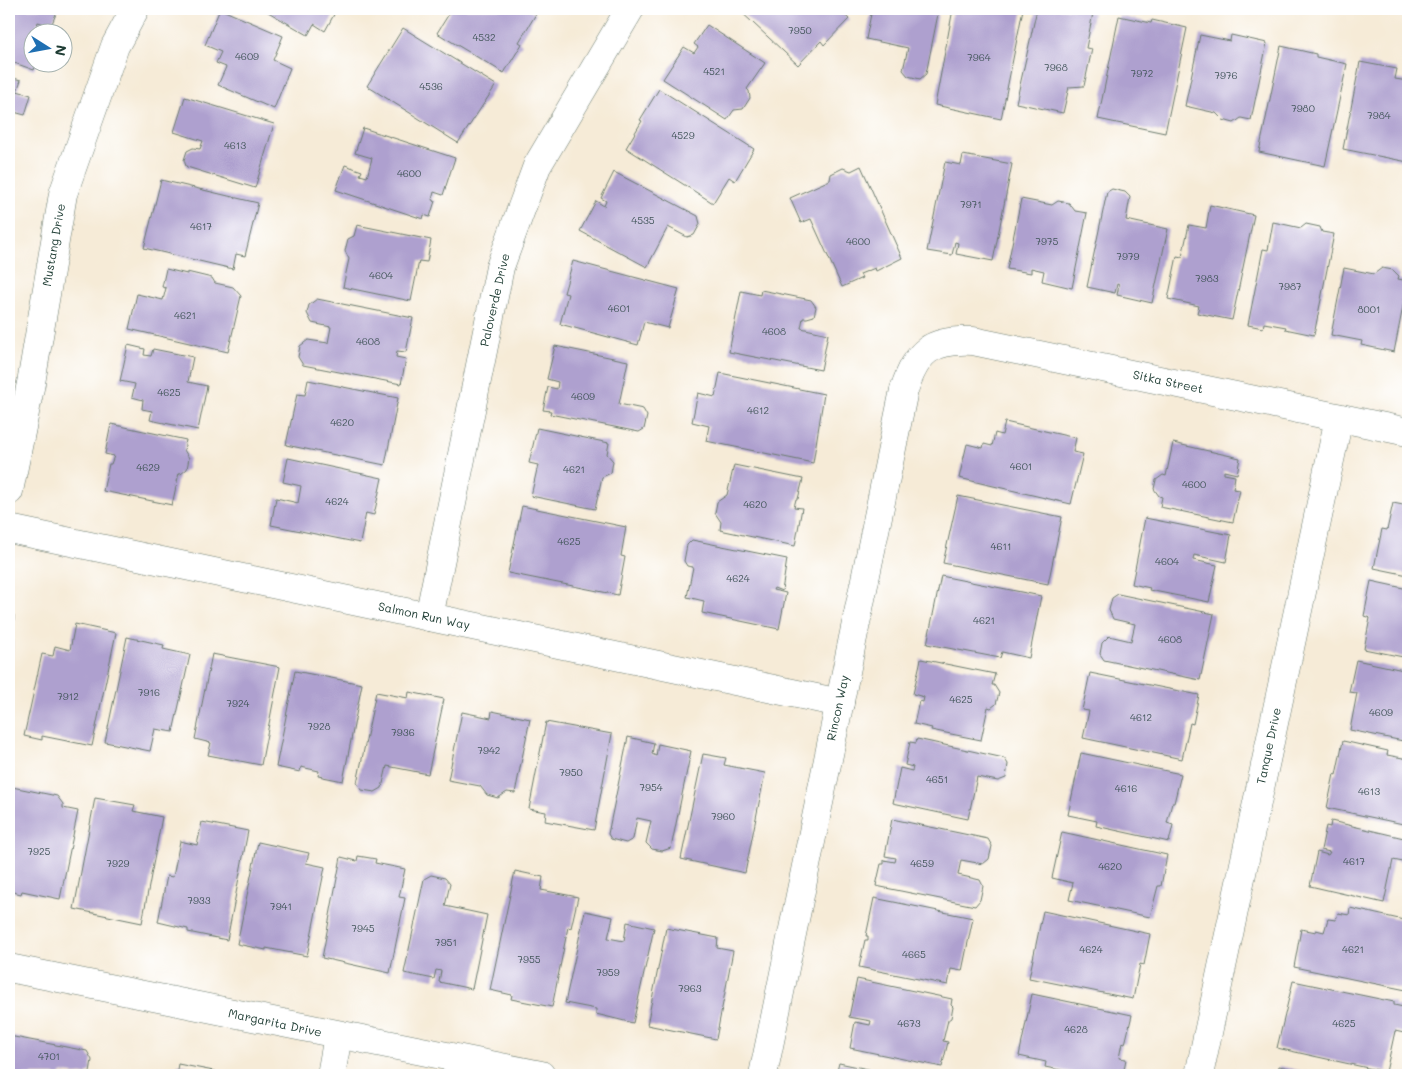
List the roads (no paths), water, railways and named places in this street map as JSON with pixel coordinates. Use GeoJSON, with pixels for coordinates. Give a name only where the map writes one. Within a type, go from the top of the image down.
{"type":"FeatureCollection","features":[{"type":"Feature","properties":{"kind":"street","name":"Mustang Drive"},"geometry":{"type":"LineString","coordinates":[[9,491],[30,383],[62,194],[115,46],[135,9]]}},
{"type":"Feature","properties":{"kind":"street","name":"Paloverde Drive"},"geometry":{"type":"LineString","coordinates":[[429,617],[500,267],[537,166],[630,9]]}},
{"type":"Feature","properties":{"kind":"street","name":"Sitka Street"},"geometry":{"type":"LineString","coordinates":[[929,348],[941,342],[973,341],[1408,432]]}},
{"type":"Feature","properties":{"kind":"street","name":"Rincon Way"},"geometry":{"type":"LineString","coordinates":[[763,1075],[904,390],[910,373],[918,359],[929,348]]}},
{"type":"Feature","properties":{"kind":"street","name":"Tanque Drive"},"geometry":{"type":"LineString","coordinates":[[1199,1075],[1339,418]]}},
{"type":"Feature","properties":{"kind":"street","name":"Salmon Run Way"},"geometry":{"type":"LineString","coordinates":[[9,529],[840,703]]}},
{"type":"Feature","properties":{"kind":"street","name":"Margarita Drive"},"geometry":{"type":"LineString","coordinates":[[9,968],[338,1036],[541,1075]]}},
{"type":"Feature","properties":{"kind":"street"},"geometry":{"type":"LineString","coordinates":[[331,1075],[338,1036]]}}]}
